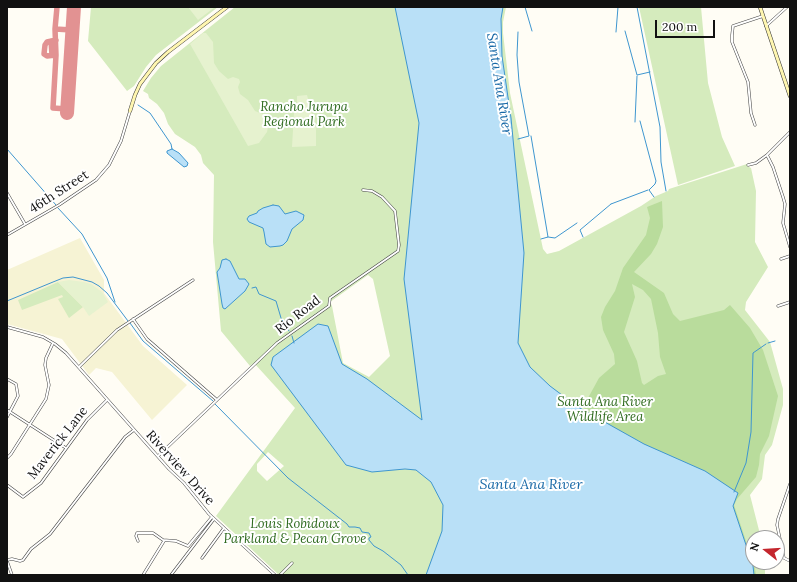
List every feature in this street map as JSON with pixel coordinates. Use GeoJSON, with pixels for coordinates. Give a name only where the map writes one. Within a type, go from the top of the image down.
{"type":"FeatureCollection","features":[{"type":"Feature","properties":{"kind":"street"},"geometry":{"type":"LineString","coordinates":[[130,112],[140,84],[156,63],[168,52],[227,7]]}},
{"type":"Feature","properties":{"kind":"street"},"geometry":{"type":"LineString","coordinates":[[760,7],[790,96]]}},
{"type":"Feature","properties":{"kind":"street"},"geometry":{"type":"LineString","coordinates":[[766,26],[787,7]]}},
{"type":"Feature","properties":{"kind":"street"},"geometry":{"type":"LineString","coordinates":[[755,125],[751,113],[748,82],[732,42],[733,26],[763,16]]}},
{"type":"Feature","properties":{"kind":"street","name":"46th Street"},"geometry":{"type":"LineString","coordinates":[[7,235],[55,207],[96,180],[109,165],[121,141],[130,112]]}},
{"type":"Feature","properties":{"kind":"street"},"geometry":{"type":"LineString","coordinates":[[748,165],[756,163],[767,155],[790,132]]}},
{"type":"Feature","properties":{"kind":"street"},"geometry":{"type":"LineString","coordinates":[[767,155],[773,167],[785,204],[783,223],[790,247]]}},
{"type":"Feature","properties":{"kind":"street","name":"Rio Road"},"geometry":{"type":"LineString","coordinates":[[158,456],[277,343],[329,306],[330,298],[398,251],[399,245],[395,211],[382,197],[372,191],[363,190]]}},
{"type":"Feature","properties":{"kind":"street"},"geometry":{"type":"LineString","coordinates":[[7,193],[25,224]]}},
{"type":"Feature","properties":{"kind":"street"},"geometry":{"type":"LineString","coordinates":[[781,259],[790,256]]}},
{"type":"Feature","properties":{"kind":"street"},"geometry":{"type":"LineString","coordinates":[[79,367],[111,335],[193,280]]}},
{"type":"Feature","properties":{"kind":"street"},"geometry":{"type":"LineString","coordinates":[[778,306],[790,302]]}},
{"type":"Feature","properties":{"kind":"street"},"geometry":{"type":"LineString","coordinates":[[132,320],[147,339],[215,402]]}},
{"type":"Feature","properties":{"kind":"street","name":"Riverview Drive"},"geometry":{"type":"LineString","coordinates":[[7,327],[37,335],[53,343],[66,353],[134,430],[184,483],[213,518],[275,575]]}},
{"type":"Feature","properties":{"kind":"street"},"geometry":{"type":"LineString","coordinates":[[7,458],[30,425],[48,395],[49,385],[45,362],[47,354],[53,343]]}},
{"type":"Feature","properties":{"kind":"street"},"geometry":{"type":"LineString","coordinates":[[7,379],[16,384],[18,396],[11,412],[7,417]]}},
{"type":"Feature","properties":{"kind":"street","name":"Maverick Lane"},"geometry":{"type":"LineString","coordinates":[[7,485],[23,497],[41,483],[87,420],[108,400]]}},
{"type":"Feature","properties":{"kind":"street"},"geometry":{"type":"LineString","coordinates":[[7,410],[66,448]]}},
{"type":"Feature","properties":{"kind":"street"},"geometry":{"type":"LineString","coordinates":[[12,575],[7,560],[23,560],[31,549],[50,534],[125,437],[134,430]]}},
{"type":"Feature","properties":{"kind":"street"},"geometry":{"type":"LineString","coordinates":[[790,484],[778,519],[784,558],[790,561]]}},
{"type":"Feature","properties":{"kind":"street"},"geometry":{"type":"LineString","coordinates":[[171,575],[213,518]]}},
{"type":"Feature","properties":{"kind":"street"},"geometry":{"type":"LineString","coordinates":[[202,558],[224,528]]}},
{"type":"Feature","properties":{"kind":"street"},"geometry":{"type":"LineString","coordinates":[[138,541],[136,536],[138,533],[153,533],[164,541],[176,541],[191,546]]}},
{"type":"Feature","properties":{"kind":"street"},"geometry":{"type":"LineString","coordinates":[[143,575],[164,541]]}},
{"type":"Feature","properties":{"kind":"street"},"geometry":{"type":"LineString","coordinates":[[280,575],[292,563]]}},
{"type":"Feature","properties":{"kind":"shaded area"},"geometry":{"type":"Polygon","coordinates":[[[80,238],[104,280],[104,293],[143,346],[187,385],[152,420],[112,372],[96,368],[89,375],[62,339],[7,324],[7,270],[80,238]]]}},
{"type":"Feature","properties":{"kind":"green space"},"geometry":{"type":"Polygon","coordinates":[[[91,7],[218,7],[156,55],[146,67],[134,86],[127,91],[88,41],[91,7]]]}},
{"type":"Feature","properties":{"kind":"green space"},"geometry":{"type":"Polygon","coordinates":[[[188,7],[215,7],[198,20],[188,7]]]}},
{"type":"Feature","properties":{"kind":"green space","name":"Santa Ana River Wildlife Area"},"geometry":{"type":"Polygon","coordinates":[[[235,7],[506,7],[503,22],[503,33],[510,93],[543,249],[547,254],[559,251],[641,206],[656,196],[668,191],[669,189],[747,164],[747,166],[751,168],[756,191],[755,242],[768,267],[746,302],[745,310],[770,342],[783,389],[783,405],[772,445],[765,455],[762,479],[750,495],[759,530],[745,530],[745,570],[765,570],[765,575],[279,575],[216,516],[295,408],[254,363],[250,366],[221,331],[213,242],[214,175],[203,163],[201,155],[195,147],[175,134],[168,124],[164,113],[157,104],[149,98],[148,94],[143,91],[161,66],[235,7]],[[368,275],[330,302],[343,363],[369,377],[390,356],[373,279],[368,275]],[[268,452],[257,464],[257,471],[267,481],[284,466],[268,452]]]}},
{"type":"Feature","properties":{"kind":"green space"},"geometry":{"type":"Polygon","coordinates":[[[639,7],[701,7],[708,83],[722,137],[735,166],[678,185],[639,7]]]}},
{"type":"Feature","properties":{"kind":"green space"},"geometry":{"type":"Polygon","coordinates":[[[203,33],[206,33],[213,42],[214,63],[219,71],[228,79],[233,77],[239,79],[240,82],[238,87],[240,94],[248,100],[255,111],[270,117],[267,132],[259,143],[248,146],[190,44],[203,33]]]}},
{"type":"Feature","properties":{"kind":"green space","name":"Rancho Jurupa Regional Park"},"geometry":{"type":"Polygon","coordinates":[[[307,95],[316,129],[316,146],[292,147],[294,113],[297,103],[297,96],[307,95]]]}},
{"type":"Feature","properties":{"kind":"green space"},"geometry":{"type":"Polygon","coordinates":[[[662,201],[663,227],[657,244],[651,254],[634,272],[664,293],[673,314],[680,321],[724,310],[730,305],[750,328],[763,350],[778,396],[769,436],[760,454],[756,477],[737,499],[734,505],[745,538],[745,570],[755,570],[756,575],[673,575],[582,416],[588,398],[599,378],[615,364],[614,354],[603,330],[601,317],[605,307],[615,291],[623,268],[646,235],[650,218],[647,207],[662,201]],[[632,284],[635,297],[624,332],[637,361],[642,383],[644,385],[658,376],[666,374],[660,357],[658,333],[651,299],[643,290],[632,284]]]}},
{"type":"Feature","properties":{"kind":"green space"},"geometry":{"type":"Polygon","coordinates":[[[69,280],[91,284],[102,292],[108,302],[89,316],[83,307],[58,282],[69,280]]]}},
{"type":"Feature","properties":{"kind":"green space"},"geometry":{"type":"Polygon","coordinates":[[[58,282],[83,307],[69,318],[58,299],[63,297],[62,295],[22,310],[18,300],[58,282]]]}},
{"type":"Feature","properties":{"kind":"water","name":"Santa Ana River"},"geometry":{"type":"Polygon","coordinates":[[[395,7],[503,7],[501,19],[502,56],[511,118],[524,253],[518,343],[530,367],[550,386],[578,407],[644,444],[705,471],[738,493],[733,506],[745,542],[745,570],[753,570],[754,575],[426,575],[442,531],[443,505],[431,482],[416,470],[405,469],[372,472],[346,465],[271,365],[273,357],[318,324],[328,326],[342,364],[367,379],[422,420],[404,279],[419,123],[395,7]]]}},
{"type":"Feature","properties":{"kind":"water"},"geometry":{"type":"Polygon","coordinates":[[[172,149],[179,153],[188,163],[187,166],[184,167],[167,153],[167,151],[172,149]]]}},
{"type":"Feature","properties":{"kind":"water"},"geometry":{"type":"Polygon","coordinates":[[[273,205],[279,206],[285,214],[296,211],[304,215],[303,220],[292,229],[287,241],[283,245],[270,247],[266,244],[263,228],[249,222],[247,219],[249,216],[257,213],[263,208],[273,205]]]}},
{"type":"Feature","properties":{"kind":"water"},"geometry":{"type":"Polygon","coordinates":[[[226,259],[230,261],[239,279],[245,279],[249,284],[245,291],[225,309],[223,308],[222,304],[217,272],[220,268],[222,260],[226,259]]]}},
{"type":"Feature","properties":{"kind":"waterway"},"geometry":{"type":"LineString","coordinates":[[525,7],[532,31]]}},
{"type":"Feature","properties":{"kind":"waterway"},"geometry":{"type":"LineString","coordinates":[[616,32],[618,7]]}},
{"type":"Feature","properties":{"kind":"waterway"},"geometry":{"type":"LineString","coordinates":[[637,7],[660,127],[661,162],[666,191]]}},
{"type":"Feature","properties":{"kind":"waterway"},"geometry":{"type":"LineString","coordinates":[[625,31],[637,75],[650,72]]}},
{"type":"Feature","properties":{"kind":"waterway"},"geometry":{"type":"LineString","coordinates":[[518,32],[517,55],[519,82],[529,136],[518,139]]}},
{"type":"Feature","properties":{"kind":"waterway"},"geometry":{"type":"LineString","coordinates":[[635,122],[637,76]]}},
{"type":"Feature","properties":{"kind":"waterway"},"geometry":{"type":"LineString","coordinates":[[138,105],[150,113],[171,144],[172,149]]}},
{"type":"Feature","properties":{"kind":"waterway"},"geometry":{"type":"LineString","coordinates":[[640,121],[656,181],[649,190],[654,197]]}},
{"type":"Feature","properties":{"kind":"waterway"},"geometry":{"type":"LineString","coordinates":[[531,136],[548,237],[541,239]]}},
{"type":"Feature","properties":{"kind":"waterway"},"geometry":{"type":"LineString","coordinates":[[7,149],[56,205]]}},
{"type":"Feature","properties":{"kind":"waterway"},"geometry":{"type":"LineString","coordinates":[[611,204],[648,190]]}},
{"type":"Feature","properties":{"kind":"waterway"},"geometry":{"type":"LineString","coordinates":[[583,237],[580,230],[611,204]]}},
{"type":"Feature","properties":{"kind":"waterway"},"geometry":{"type":"LineString","coordinates":[[58,208],[82,234],[107,278],[115,302]]}},
{"type":"Feature","properties":{"kind":"waterway"},"geometry":{"type":"LineString","coordinates":[[548,237],[555,238],[577,223]]}},
{"type":"Feature","properties":{"kind":"waterway"},"geometry":{"type":"LineString","coordinates":[[7,301],[63,278],[73,277],[92,282],[99,286],[107,293],[128,321]]}},
{"type":"Feature","properties":{"kind":"waterway"},"geometry":{"type":"LineString","coordinates":[[252,288],[256,287],[259,294],[276,301],[281,318],[289,331]]}},
{"type":"Feature","properties":{"kind":"waterway"},"geometry":{"type":"LineString","coordinates":[[130,323],[143,341],[213,401]]}},
{"type":"Feature","properties":{"kind":"waterway"},"geometry":{"type":"LineString","coordinates":[[292,336],[294,343]]}},
{"type":"Feature","properties":{"kind":"waterway"},"geometry":{"type":"LineString","coordinates":[[768,343],[775,341]]}},
{"type":"Feature","properties":{"kind":"waterway"},"geometry":{"type":"LineString","coordinates":[[734,492],[746,463],[751,432],[753,353],[766,344]]}},
{"type":"Feature","properties":{"kind":"waterway"},"geometry":{"type":"LineString","coordinates":[[215,404],[288,478],[349,527],[360,528],[362,532],[369,533],[371,537],[369,540],[374,546],[401,565],[408,575]]}},
{"type":"Feature","properties":{"kind":"taxiway"},"geometry":{"type":"LineString","coordinates":[[57,7],[53,108],[67,109]]}},
{"type":"Feature","properties":{"kind":"taxiway"},"geometry":{"type":"LineString","coordinates":[[55,29],[72,30]]}},
{"type":"Feature","properties":{"kind":"taxiway"},"geometry":{"type":"LineString","coordinates":[[56,40],[47,42],[45,45],[44,54],[47,56],[56,55]]}},
{"type":"Feature","properties":{"kind":"taxiway"},"geometry":{"type":"LineString","coordinates":[[51,41],[52,55]]}},
{"type":"Feature","properties":{"kind":"runway"},"geometry":{"type":"LineString","coordinates":[[67,113],[74,7]]}},
{"type":"Feature","properties":{"kind":"park label","name":"Louis Robidoux Parkland & Pecan Grove"},"geometry":{"type":"Point","coordinates":[295,532]}}]}
